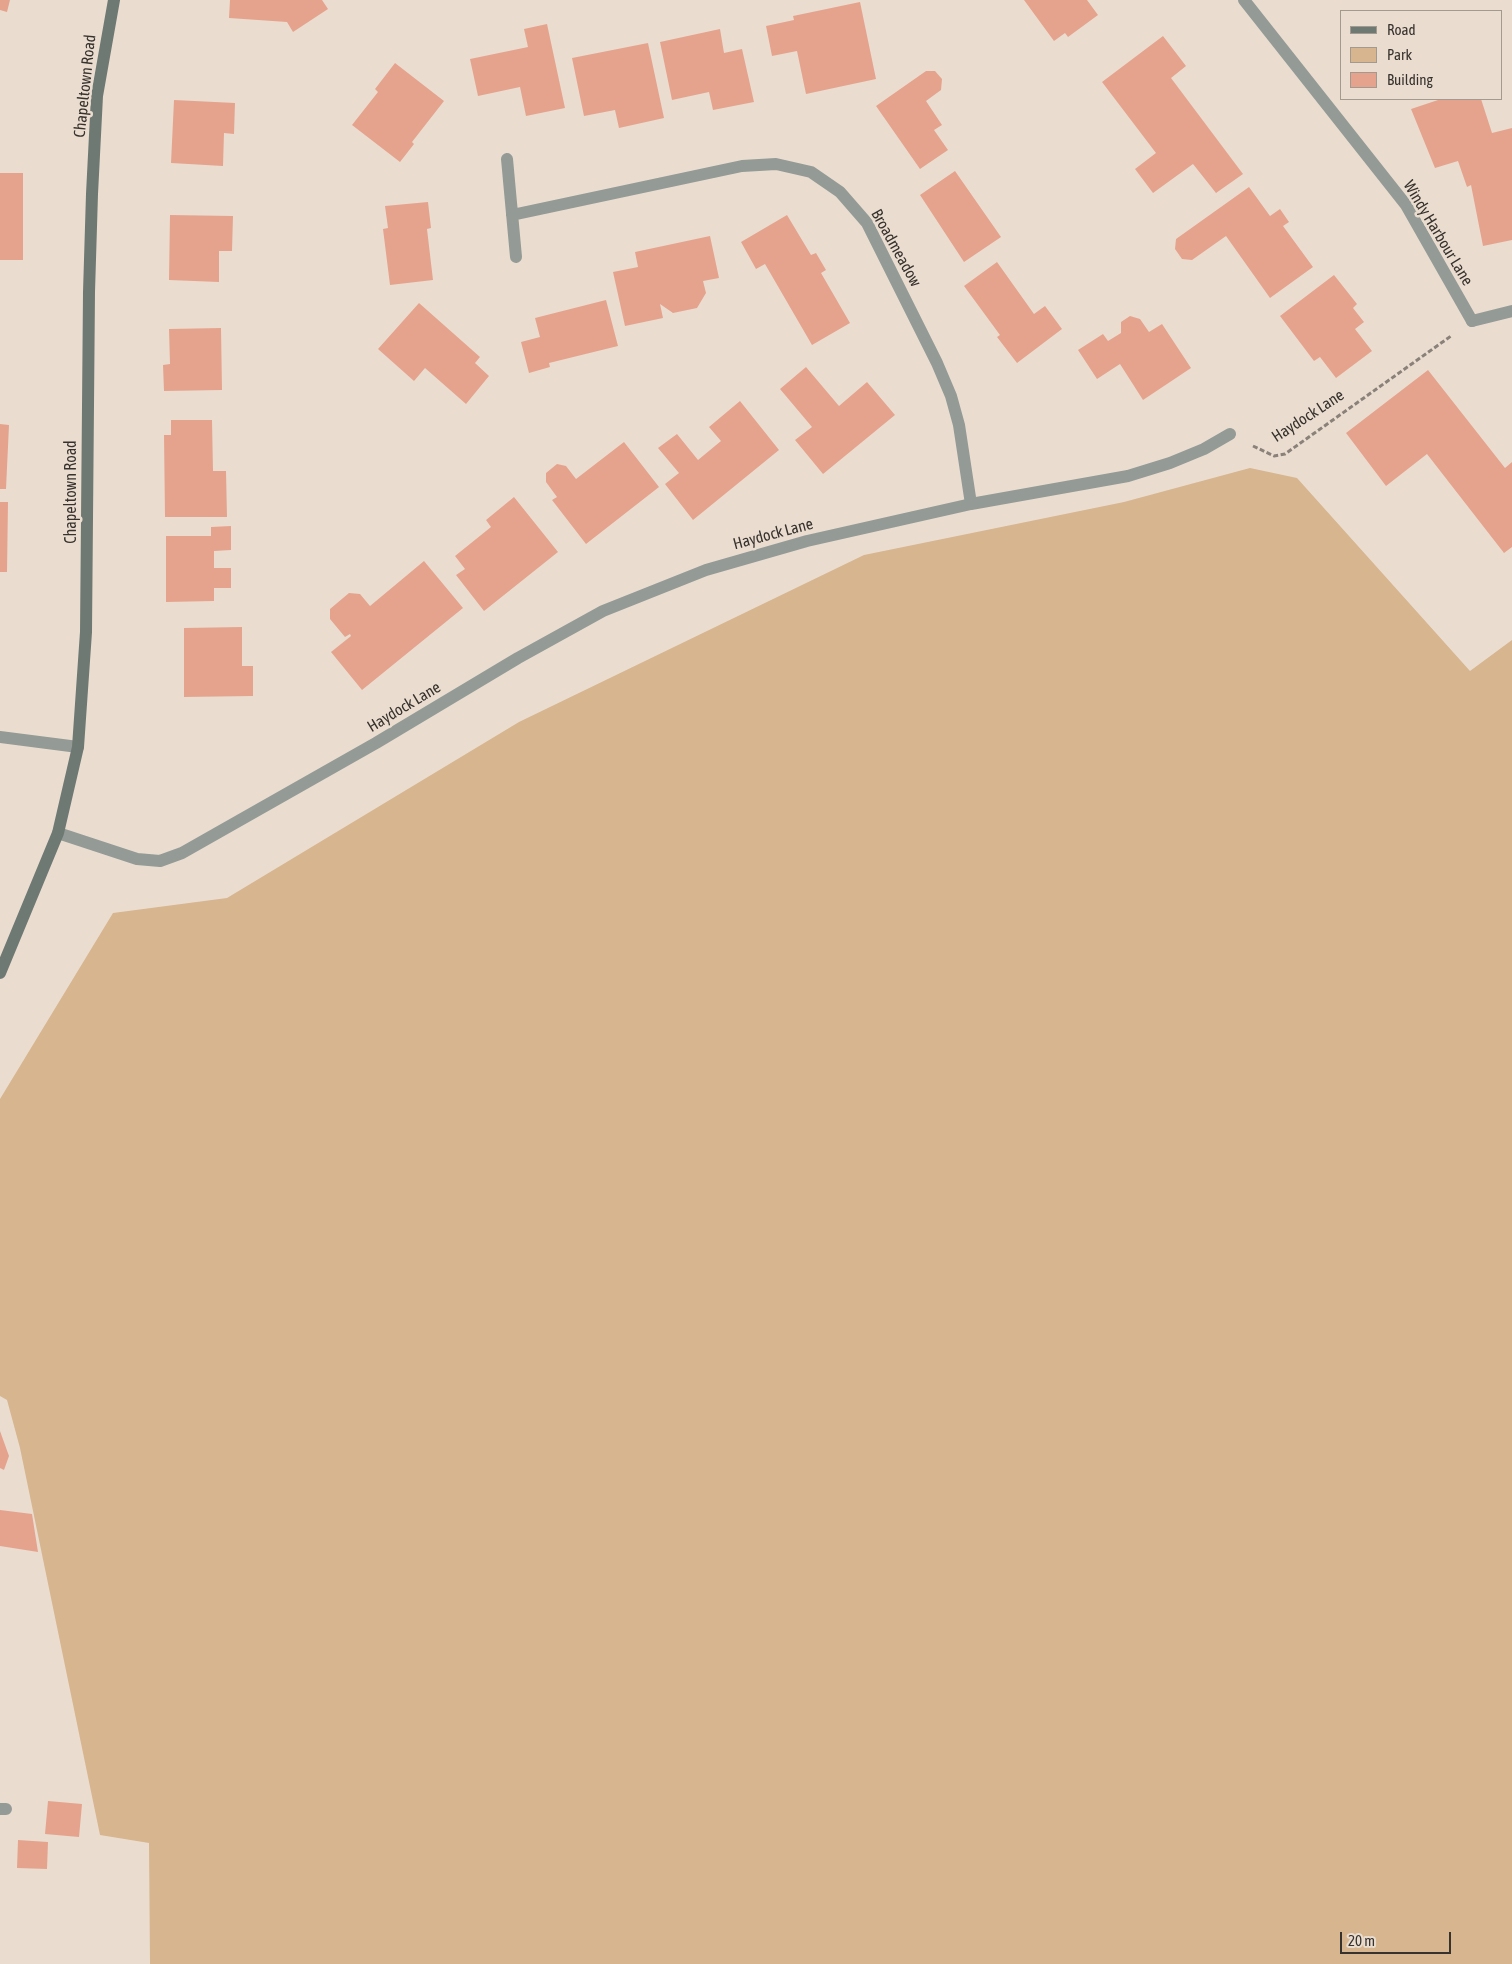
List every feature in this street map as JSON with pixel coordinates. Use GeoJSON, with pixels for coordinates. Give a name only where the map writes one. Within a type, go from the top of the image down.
{"type":"FeatureCollection","features":[{"type":"Feature","properties":{"kind":"main road","name":"Chapeltown Road"},"geometry":{"type":"LineString","coordinates":[[0,973],[58,833],[78,746],[86,632],[88,292],[92,194],[97,96],[114,0]]}},
{"type":"Feature","properties":{"kind":"street","name":"Windy Harbour Lane"},"geometry":{"type":"LineString","coordinates":[[1244,0],[1406,205],[1472,321]]}},
{"type":"Feature","properties":{"kind":"street"},"geometry":{"type":"LineString","coordinates":[[507,159],[516,257]]}},
{"type":"Feature","properties":{"kind":"street","name":"Broadmeadow"},"geometry":{"type":"LineString","coordinates":[[512,214],[742,166],[776,164],[811,172],[840,192],[867,223],[937,363],[951,396],[959,425],[971,504]]}},
{"type":"Feature","properties":{"kind":"street"},"geometry":{"type":"LineString","coordinates":[[1472,321],[1512,311]]}},
{"type":"Feature","properties":{"kind":"street","name":"Haydock Lane"},"geometry":{"type":"LineString","coordinates":[[58,833],[137,859],[160,861],[182,853],[376,743],[518,658],[603,611],[724,564],[807,541],[971,504],[1128,476],[1170,463],[1204,449],[1230,434]]}},
{"type":"Feature","properties":{"kind":"street"},"geometry":{"type":"LineString","coordinates":[[0,737],[78,746]]}},
{"type":"Feature","properties":{"kind":"path","name":"Haydock Lane"},"geometry":{"type":"LineString","coordinates":[[1230,434],[1274,456],[1286,454],[1472,321]]}},
{"type":"Feature","properties":{"kind":"green space"},"geometry":{"type":"Polygon","coordinates":[[[1250,468],[1297,478],[1470,671],[1512,640],[1512,1964],[150,1964],[149,1843],[100,1835],[20,1448],[7,1400],[0,1396],[0,1099],[113,913],[227,898],[519,722],[864,555],[1124,502],[1250,468]]]}},
{"type":"Feature","properties":{"kind":"building"},"geometry":{"type":"Polygon","coordinates":[[[0,0],[10,0],[7,12],[0,10],[0,0]]]}},
{"type":"Feature","properties":{"kind":"building"},"geometry":{"type":"Polygon","coordinates":[[[230,0],[322,0],[328,9],[293,32],[287,22],[229,18],[230,0]]]}},
{"type":"Feature","properties":{"kind":"building"},"geometry":{"type":"Polygon","coordinates":[[[1024,0],[1087,0],[1098,15],[1068,37],[1065,33],[1054,41],[1024,0]]]}},
{"type":"Feature","properties":{"kind":"building"},"geometry":{"type":"Polygon","coordinates":[[[860,2],[876,79],[806,94],[797,51],[772,56],[766,26],[794,20],[793,16],[860,2]]]}},
{"type":"Feature","properties":{"kind":"building"},"geometry":{"type":"Polygon","coordinates":[[[547,24],[565,108],[526,116],[520,87],[478,96],[470,59],[528,47],[524,29],[547,24]]]}},
{"type":"Feature","properties":{"kind":"building"},"geometry":{"type":"Polygon","coordinates":[[[720,29],[724,53],[742,49],[754,102],[713,110],[709,92],[672,100],[660,42],[720,29]]]}},
{"type":"Feature","properties":{"kind":"building"},"geometry":{"type":"Polygon","coordinates":[[[1163,36],[1186,66],[1171,78],[1243,174],[1216,193],[1193,164],[1153,193],[1135,169],[1156,153],[1102,82],[1163,36]]]}},
{"type":"Feature","properties":{"kind":"building"},"geometry":{"type":"Polygon","coordinates":[[[648,43],[664,118],[619,128],[615,110],[584,116],[572,58],[648,43]]]}},
{"type":"Feature","properties":{"kind":"building"},"geometry":{"type":"Polygon","coordinates":[[[395,63],[444,101],[412,142],[414,144],[400,162],[352,125],[378,92],[375,89],[395,63]]]}},
{"type":"Feature","properties":{"kind":"building"},"geometry":{"type":"Polygon","coordinates":[[[926,71],[935,71],[942,79],[941,90],[926,101],[942,125],[934,130],[948,150],[920,169],[876,106],[926,71]]]}},
{"type":"Feature","properties":{"kind":"building"},"geometry":{"type":"Polygon","coordinates":[[[174,100],[235,103],[234,134],[224,133],[223,166],[171,163],[174,100]]]}},
{"type":"Feature","properties":{"kind":"building"},"geometry":{"type":"Polygon","coordinates":[[[1438,100],[1481,100],[1492,133],[1512,128],[1512,240],[1483,246],[1471,185],[1467,187],[1458,161],[1435,168],[1411,109],[1438,100]]]}},
{"type":"Feature","properties":{"kind":"building"},"geometry":{"type":"Polygon","coordinates":[[[955,171],[1001,237],[964,262],[920,195],[955,171]]]}},
{"type":"Feature","properties":{"kind":"building"},"geometry":{"type":"Polygon","coordinates":[[[0,173],[23,173],[23,260],[0,260],[0,173]]]}},
{"type":"Feature","properties":{"kind":"building"},"geometry":{"type":"Polygon","coordinates":[[[1249,187],[1270,216],[1280,209],[1289,222],[1283,226],[1313,267],[1270,298],[1226,236],[1192,260],[1182,259],[1175,249],[1176,239],[1249,187]]]}},
{"type":"Feature","properties":{"kind":"building"},"geometry":{"type":"Polygon","coordinates":[[[428,202],[431,228],[427,229],[433,280],[390,285],[383,229],[388,228],[385,206],[428,202]]]}},
{"type":"Feature","properties":{"kind":"building"},"geometry":{"type":"Polygon","coordinates":[[[170,215],[233,216],[232,251],[219,251],[219,282],[169,280],[170,215]]]}},
{"type":"Feature","properties":{"kind":"building"},"geometry":{"type":"Polygon","coordinates":[[[787,215],[811,255],[816,253],[826,270],[821,273],[850,323],[812,345],[765,264],[756,269],[741,242],[787,215]]]}},
{"type":"Feature","properties":{"kind":"building"},"geometry":{"type":"Polygon","coordinates":[[[710,236],[719,278],[703,281],[706,293],[697,308],[673,313],[660,304],[663,318],[625,326],[613,272],[638,267],[635,252],[710,236]]]}},
{"type":"Feature","properties":{"kind":"building"},"geometry":{"type":"Polygon","coordinates":[[[997,262],[1034,314],[1045,306],[1062,329],[1017,363],[997,337],[1000,335],[964,286],[997,262]]]}},
{"type":"Feature","properties":{"kind":"building"},"geometry":{"type":"Polygon","coordinates":[[[1334,275],[1357,304],[1353,308],[1364,322],[1355,329],[1372,351],[1336,378],[1320,357],[1314,361],[1280,316],[1334,275]]]}},
{"type":"Feature","properties":{"kind":"building"},"geometry":{"type":"Polygon","coordinates":[[[606,300],[618,346],[549,363],[550,367],[529,373],[521,342],[540,337],[535,318],[606,300]]]}},
{"type":"Feature","properties":{"kind":"building"},"geometry":{"type":"Polygon","coordinates":[[[419,303],[480,357],[475,363],[489,376],[466,404],[425,368],[414,381],[378,349],[419,303]]]}},
{"type":"Feature","properties":{"kind":"building"},"geometry":{"type":"Polygon","coordinates":[[[1130,316],[1140,319],[1149,332],[1162,324],[1191,368],[1143,400],[1120,364],[1097,379],[1078,350],[1103,334],[1108,341],[1121,333],[1121,322],[1130,316]]]}},
{"type":"Feature","properties":{"kind":"building"},"geometry":{"type":"Polygon","coordinates":[[[221,328],[222,390],[164,391],[163,365],[170,364],[169,329],[221,328]]]}},
{"type":"Feature","properties":{"kind":"building"},"geometry":{"type":"Polygon","coordinates":[[[806,367],[839,406],[867,382],[895,415],[823,474],[795,440],[812,427],[780,389],[806,367]]]}},
{"type":"Feature","properties":{"kind":"building"},"geometry":{"type":"Polygon","coordinates":[[[1428,370],[1505,468],[1512,462],[1512,547],[1504,553],[1427,454],[1386,486],[1346,433],[1428,370]]]}},
{"type":"Feature","properties":{"kind":"building"},"geometry":{"type":"Polygon","coordinates":[[[740,401],[779,450],[693,520],[665,484],[679,473],[658,448],[677,434],[698,460],[721,441],[709,427],[740,401]]]}},
{"type":"Feature","properties":{"kind":"building"},"geometry":{"type":"Polygon","coordinates":[[[171,420],[212,420],[213,471],[226,471],[227,517],[165,517],[164,435],[171,435],[171,420]]]}},
{"type":"Feature","properties":{"kind":"building"},"geometry":{"type":"Polygon","coordinates":[[[0,424],[9,425],[6,489],[0,489],[0,424]]]}},
{"type":"Feature","properties":{"kind":"building"},"geometry":{"type":"Polygon","coordinates":[[[624,442],[659,487],[586,544],[552,500],[557,497],[546,482],[546,473],[557,464],[566,466],[576,479],[624,442]]]}},
{"type":"Feature","properties":{"kind":"building"},"geometry":{"type":"Polygon","coordinates":[[[514,497],[558,552],[484,611],[456,575],[465,569],[455,556],[491,527],[486,520],[514,497]]]}},
{"type":"Feature","properties":{"kind":"building"},"geometry":{"type":"Polygon","coordinates":[[[0,502],[8,502],[7,572],[0,572],[0,502]]]}},
{"type":"Feature","properties":{"kind":"building"},"geometry":{"type":"Polygon","coordinates":[[[231,526],[231,550],[214,551],[214,568],[231,568],[231,588],[214,588],[214,601],[166,602],[166,536],[211,536],[211,527],[231,526]]]}},
{"type":"Feature","properties":{"kind":"building"},"geometry":{"type":"Polygon","coordinates":[[[424,561],[463,608],[362,690],[331,652],[351,636],[350,634],[345,637],[330,619],[330,609],[349,593],[360,594],[370,606],[424,561]]]}},
{"type":"Feature","properties":{"kind":"building"},"geometry":{"type":"Polygon","coordinates":[[[242,627],[242,666],[253,666],[253,696],[184,697],[184,628],[242,627]]]}},
{"type":"Feature","properties":{"kind":"building"},"geometry":{"type":"Polygon","coordinates":[[[0,1431],[9,1456],[4,1470],[0,1468],[0,1431]]]}},
{"type":"Feature","properties":{"kind":"building"},"geometry":{"type":"Polygon","coordinates":[[[0,1510],[32,1514],[38,1552],[0,1546],[0,1510]]]}},
{"type":"Feature","properties":{"kind":"building"},"geometry":{"type":"Polygon","coordinates":[[[48,1801],[82,1804],[79,1837],[45,1834],[48,1801]]]}},
{"type":"Feature","properties":{"kind":"building"},"geometry":{"type":"Polygon","coordinates":[[[18,1840],[48,1842],[47,1869],[17,1868],[18,1840]]]}}]}
